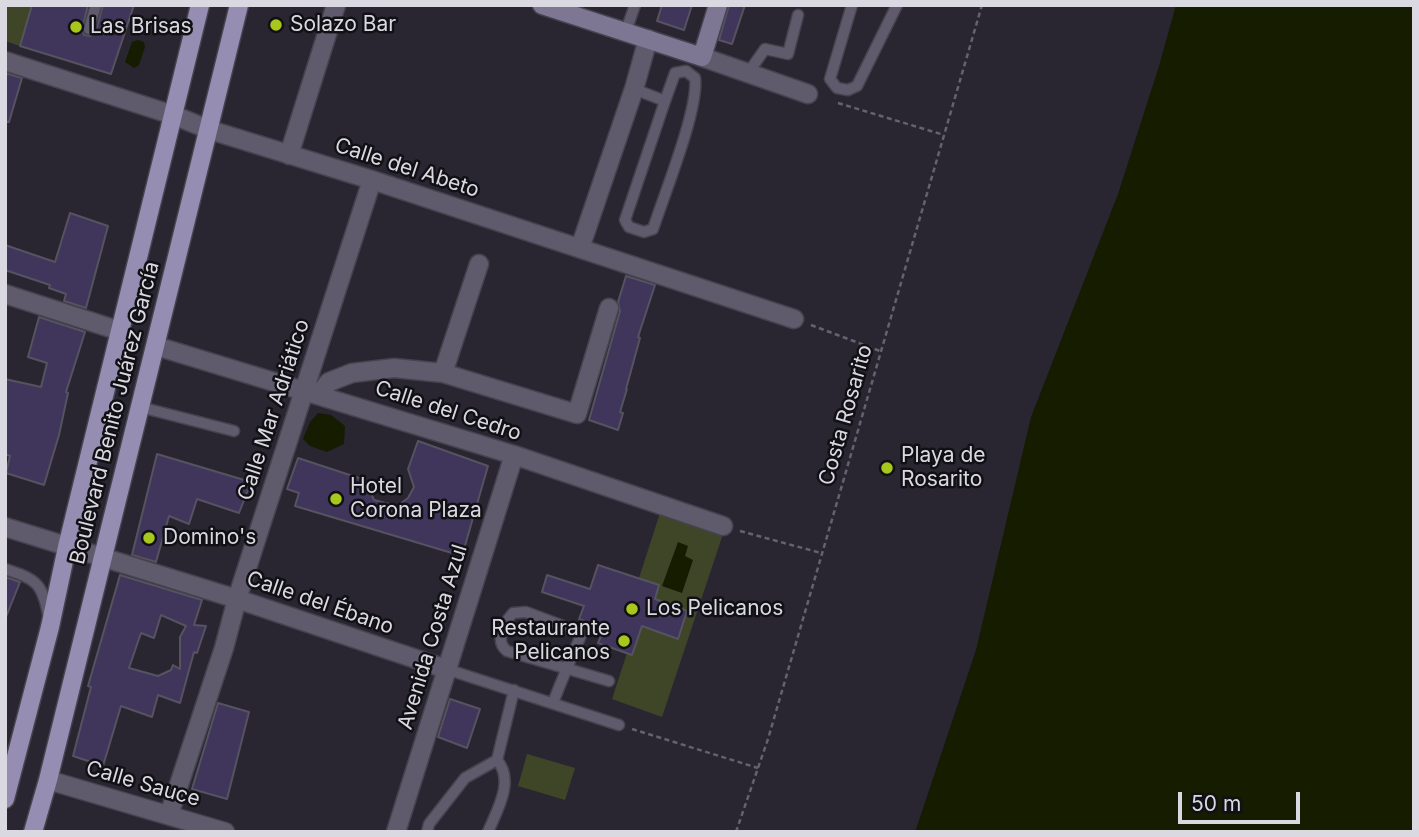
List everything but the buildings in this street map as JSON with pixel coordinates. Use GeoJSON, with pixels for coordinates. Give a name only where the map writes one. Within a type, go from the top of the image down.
{"type":"FeatureCollection","features":[{"type":"Feature","properties":{"kind":"main road","name":"Boulevard Benito Juárez García"},"geometry":{"type":"LineString","coordinates":[[33,832],[239,5]]}},
{"type":"Feature","properties":{"kind":"main road","name":"Boulevard Benito Juárez García"},"geometry":{"type":"LineString","coordinates":[[5,799],[50,627],[66,547],[173,115],[195,6]]}},
{"type":"Feature","properties":{"kind":"street"},"geometry":{"type":"LineString","coordinates":[[289,155],[336,5]]}},
{"type":"Feature","properties":{"kind":"street"},"geometry":{"type":"LineString","coordinates":[[542,5],[808,94]]}},
{"type":"Feature","properties":{"kind":"street"},"geometry":{"type":"LineString","coordinates":[[702,57],[718,5]]}},
{"type":"Feature","properties":{"kind":"street"},"geometry":{"type":"LineString","coordinates":[[580,248],[634,89],[648,39]]}},
{"type":"Feature","properties":{"kind":"street","name":"Calle del Abeto"},"geometry":{"type":"LineString","coordinates":[[5,61],[794,319]]}},
{"type":"Feature","properties":{"kind":"street","name":"Calle Mar Adriático"},"geometry":{"type":"LineString","coordinates":[[169,815],[224,648],[237,599],[312,392],[372,180]]}},
{"type":"Feature","properties":{"kind":"street"},"geometry":{"type":"LineString","coordinates":[[443,373],[479,264]]}},
{"type":"Feature","properties":{"kind":"street"},"geometry":{"type":"LineString","coordinates":[[5,294],[120,331]]}},
{"type":"Feature","properties":{"kind":"street"},"geometry":{"type":"LineString","coordinates":[[312,392],[352,373],[394,368],[443,373],[577,414],[609,308]]}},
{"type":"Feature","properties":{"kind":"street","name":"Calle del Cedro"},"geometry":{"type":"LineString","coordinates":[[156,346],[513,455],[723,526]]}},
{"type":"Feature","properties":{"kind":"street","name":"Avenida Costa Azul"},"geometry":{"type":"LineString","coordinates":[[396,832],[513,455]]}},
{"type":"Feature","properties":{"kind":"street","name":"Calle del Ébano"},"geometry":{"type":"LineString","coordinates":[[5,527],[237,599],[446,669]]}},
{"type":"Feature","properties":{"kind":"street","name":"Calle Sauce"},"geometry":{"type":"LineString","coordinates":[[48,780],[225,832]]}},
{"type":"Feature","properties":{"kind":"lane"},"geometry":{"type":"LineString","coordinates":[[89,29],[96,5]]}},
{"type":"Feature","properties":{"kind":"lane"},"geometry":{"type":"LineString","coordinates":[[625,31],[635,5]]}},
{"type":"Feature","properties":{"kind":"lane"},"geometry":{"type":"LineString","coordinates":[[852,5],[830,79],[836,88],[848,90],[857,86],[897,5]]}},
{"type":"Feature","properties":{"kind":"lane"},"geometry":{"type":"LineString","coordinates":[[748,73],[765,49],[788,54],[798,15]]}},
{"type":"Feature","properties":{"kind":"lane"},"geometry":{"type":"LineString","coordinates":[[686,71],[695,78],[696,89],[690,117],[653,229],[644,232],[629,228],[625,220],[665,101],[675,73],[686,71]]}},
{"type":"Feature","properties":{"kind":"lane"},"geometry":{"type":"LineString","coordinates":[[634,89],[665,101]]}},
{"type":"Feature","properties":{"kind":"lane"},"geometry":{"type":"LineString","coordinates":[[140,407],[234,432]]}},
{"type":"Feature","properties":{"kind":"lane"},"geometry":{"type":"LineString","coordinates":[[5,569],[30,577],[40,585],[50,627]]}},
{"type":"Feature","properties":{"kind":"lane"},"geometry":{"type":"LineString","coordinates":[[553,703],[567,668],[582,633],[526,612],[513,613],[507,620],[499,640],[502,647],[507,650],[567,668],[609,681]]}},
{"type":"Feature","properties":{"kind":"lane","name":"Calle del Ébano"},"geometry":{"type":"LineString","coordinates":[[446,669],[619,725]]}},
{"type":"Feature","properties":{"kind":"lane"},"geometry":{"type":"LineString","coordinates":[[427,832],[429,824],[465,778],[497,760],[514,690]]}},
{"type":"Feature","properties":{"kind":"lane"},"geometry":{"type":"LineString","coordinates":[[488,832],[504,790],[505,775],[497,760]]}},
{"type":"Feature","properties":{"kind":"path","name":"Costa Rosarito"},"geometry":{"type":"LineString","coordinates":[[736,832],[758,768],[822,553],[982,5]]}},
{"type":"Feature","properties":{"kind":"path"},"geometry":{"type":"LineString","coordinates":[[808,94],[944,135]]}},
{"type":"Feature","properties":{"kind":"path"},"geometry":{"type":"LineString","coordinates":[[794,319],[881,351]]}},
{"type":"Feature","properties":{"kind":"path"},"geometry":{"type":"LineString","coordinates":[[723,526],[822,553]]}},
{"type":"Feature","properties":{"kind":"path"},"geometry":{"type":"LineString","coordinates":[[619,725],[758,768]]}},
{"type":"Feature","properties":{"kind":"shaded area"},"geometry":{"type":"Polygon","coordinates":[[[5,5],[32,5],[20,46],[5,41],[5,5]]]}},
{"type":"Feature","properties":{"kind":"shaded area"},"geometry":{"type":"Polygon","coordinates":[[[1176,5],[1414,5],[1414,832],[915,832],[976,650],[1031,417],[1118,194],[1176,5]]]}},
{"type":"Feature","properties":{"kind":"shaded area"},"geometry":{"type":"Polygon","coordinates":[[[132,42],[144,42],[145,47],[139,65],[134,68],[125,62],[132,42]]]}},
{"type":"Feature","properties":{"kind":"shaded area"},"geometry":{"type":"Polygon","coordinates":[[[318,413],[331,415],[345,426],[344,444],[327,452],[310,446],[303,439],[310,422],[318,413]]]}},
{"type":"Feature","properties":{"kind":"shaded area"},"geometry":{"type":"Polygon","coordinates":[[[660,513],[723,534],[662,717],[612,699],[627,653],[642,626],[678,639],[687,611],[655,599],[659,585],[639,578],[660,513]]]}},
{"type":"Feature","properties":{"kind":"shaded area"},"geometry":{"type":"Polygon","coordinates":[[[678,542],[688,546],[685,556],[693,560],[682,593],[662,586],[678,542]]]}},
{"type":"Feature","properties":{"kind":"shaded area"},"geometry":{"type":"Polygon","coordinates":[[[527,754],[575,768],[565,800],[518,786],[527,754]]]}},
{"type":"Feature","properties":{"kind":"place","name":"Solazo Bar"},"geometry":{"type":"Point","coordinates":[276,25]}},
{"type":"Feature","properties":{"kind":"place","name":"Las Brisas"},"geometry":{"type":"Point","coordinates":[76,27]}},
{"type":"Feature","properties":{"kind":"place","name":"Playa de Rosarito"},"geometry":{"type":"Point","coordinates":[887,468]}},
{"type":"Feature","properties":{"kind":"place","name":"Hotel Corona Plaza"},"geometry":{"type":"Point","coordinates":[336,499]}},
{"type":"Feature","properties":{"kind":"place","name":"Domino's"},"geometry":{"type":"Point","coordinates":[149,538]}},
{"type":"Feature","properties":{"kind":"place","name":"Los Pelicanos"},"geometry":{"type":"Point","coordinates":[632,609]}},
{"type":"Feature","properties":{"kind":"place","name":"Restaurante Pelicanos"},"geometry":{"type":"Point","coordinates":[624,641]}}]}
